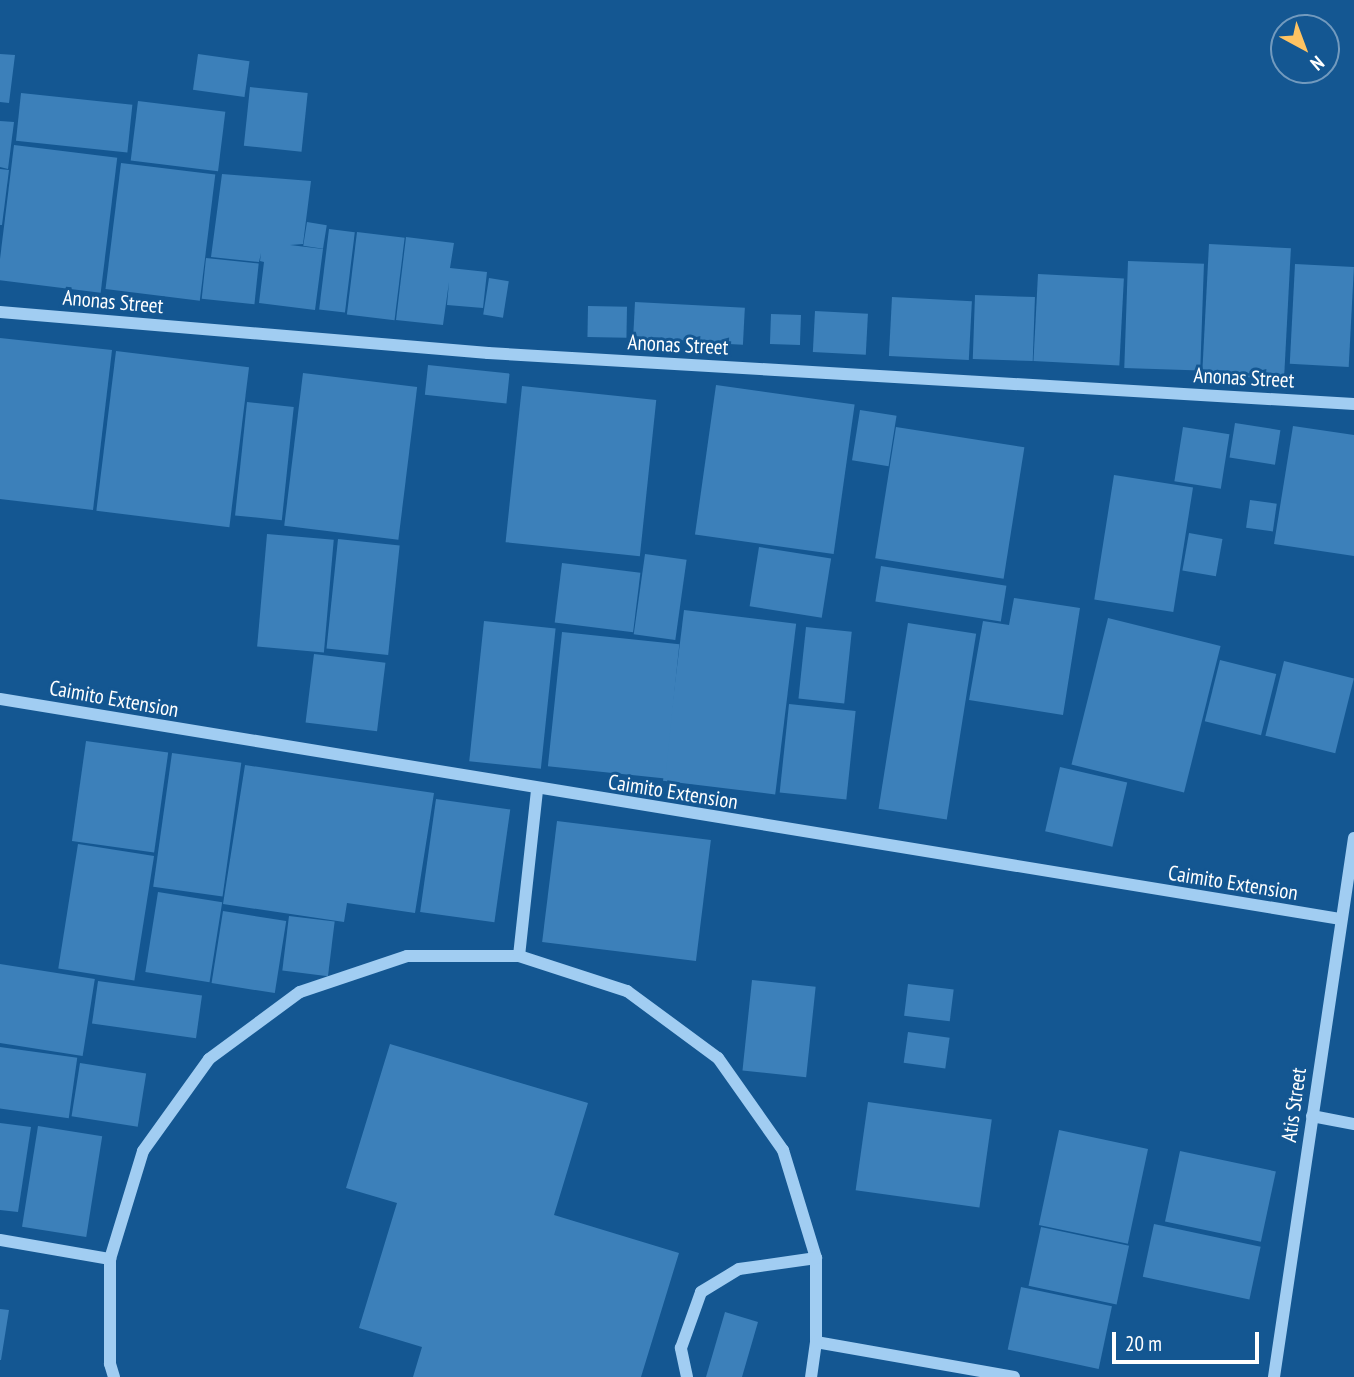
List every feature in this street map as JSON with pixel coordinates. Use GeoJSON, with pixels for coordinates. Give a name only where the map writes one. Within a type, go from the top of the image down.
{"type":"FeatureCollection","features":[{"type":"Feature","properties":{"kind":"street","name":"Anonas Street"},"geometry":{"type":"LineString","coordinates":[[0,312],[488,353],[1354,404]]}},
{"type":"Feature","properties":{"kind":"street","name":"Caimito Extension"},"geometry":{"type":"LineString","coordinates":[[0,699],[1341,919]]}},
{"type":"Feature","properties":{"kind":"street"},"geometry":{"type":"LineString","coordinates":[[519,956],[537,789]]}},
{"type":"Feature","properties":{"kind":"street","name":"Atis Street"},"geometry":{"type":"LineString","coordinates":[[1273,1377],[1354,838]]}},
{"type":"Feature","properties":{"kind":"street"},"geometry":{"type":"LineString","coordinates":[[114,1377],[110,1364],[110,1259],[143,1151],[209,1059],[249,1029],[300,992],[407,956],[519,956],[627,991],[718,1058],[783,1150],[816,1258],[816,1342],[811,1377]]}},
{"type":"Feature","properties":{"kind":"street"},"geometry":{"type":"LineString","coordinates":[[1312,1116],[1354,1124]]}},
{"type":"Feature","properties":{"kind":"street"},"geometry":{"type":"LineString","coordinates":[[0,1240],[110,1259]]}},
{"type":"Feature","properties":{"kind":"street"},"geometry":{"type":"LineString","coordinates":[[687,1377],[681,1348],[701,1292],[739,1269],[816,1258]]}},
{"type":"Feature","properties":{"kind":"street"},"geometry":{"type":"LineString","coordinates":[[816,1342],[1014,1377]]}},
{"type":"Feature","properties":{"kind":"building"},"geometry":{"type":"Polygon","coordinates":[[[0,54],[15,55],[9,103],[0,102],[0,54]]]}},
{"type":"Feature","properties":{"kind":"building"},"geometry":{"type":"Polygon","coordinates":[[[198,54],[249,61],[244,97],[193,90],[198,54]]]}},
{"type":"Feature","properties":{"kind":"building"},"geometry":{"type":"Polygon","coordinates":[[[250,87],[308,93],[302,152],[244,146],[250,87]]]}},
{"type":"Feature","properties":{"kind":"building"},"geometry":{"type":"Polygon","coordinates":[[[21,93],[132,105],[127,152],[16,141],[21,93]]]}},
{"type":"Feature","properties":{"kind":"building"},"geometry":{"type":"Polygon","coordinates":[[[138,101],[225,112],[218,171],[131,161],[138,101]]]}},
{"type":"Feature","properties":{"kind":"building"},"geometry":{"type":"Polygon","coordinates":[[[0,121],[14,122],[8,169],[0,167],[0,121]]]}},
{"type":"Feature","properties":{"kind":"building"},"geometry":{"type":"Polygon","coordinates":[[[14,145],[117,158],[101,293],[0,280],[0,259],[14,145]]]}},
{"type":"Feature","properties":{"kind":"building"},"geometry":{"type":"Polygon","coordinates":[[[121,163],[215,175],[200,301],[106,289],[121,163]]]}},
{"type":"Feature","properties":{"kind":"building"},"geometry":{"type":"Polygon","coordinates":[[[0,169],[9,170],[2,225],[0,225],[0,169]]]}},
{"type":"Feature","properties":{"kind":"building"},"geometry":{"type":"Polygon","coordinates":[[[222,174],[311,181],[303,244],[290,245],[323,249],[315,310],[259,303],[264,262],[260,261],[261,253],[259,262],[211,257],[222,174]]]}},
{"type":"Feature","properties":{"kind":"building"},"geometry":{"type":"Polygon","coordinates":[[[307,222],[327,225],[323,249],[303,246],[307,222]]]}},
{"type":"Feature","properties":{"kind":"building"},"geometry":{"type":"Polygon","coordinates":[[[329,229],[355,232],[345,313],[319,309],[329,229]]]}},
{"type":"Feature","properties":{"kind":"building"},"geometry":{"type":"Polygon","coordinates":[[[357,232],[405,238],[395,320],[347,314],[357,232]]]}},
{"type":"Feature","properties":{"kind":"building"},"geometry":{"type":"Polygon","coordinates":[[[406,237],[454,243],[450,268],[487,272],[483,308],[447,305],[449,282],[443,325],[396,320],[406,237]]]}},
{"type":"Feature","properties":{"kind":"building"},"geometry":{"type":"Polygon","coordinates":[[[1209,244],[1291,248],[1284,379],[1202,375],[1209,244]]]}},
{"type":"Feature","properties":{"kind":"building"},"geometry":{"type":"Polygon","coordinates":[[[206,258],[259,264],[254,304],[202,299],[206,258]]]}},
{"type":"Feature","properties":{"kind":"building"},"geometry":{"type":"Polygon","coordinates":[[[1128,261],[1204,264],[1200,371],[1124,368],[1128,261]]]}},
{"type":"Feature","properties":{"kind":"building"},"geometry":{"type":"Polygon","coordinates":[[[1295,264],[1354,267],[1349,367],[1290,364],[1295,264]]]}},
{"type":"Feature","properties":{"kind":"building"},"geometry":{"type":"Polygon","coordinates":[[[1038,274],[1124,279],[1119,365],[1033,361],[1038,274]]]}},
{"type":"Feature","properties":{"kind":"building"},"geometry":{"type":"Polygon","coordinates":[[[489,278],[509,281],[503,318],[483,315],[489,278]]]}},
{"type":"Feature","properties":{"kind":"building"},"geometry":{"type":"Polygon","coordinates":[[[975,295],[1035,297],[1033,361],[973,359],[975,295]]]}},
{"type":"Feature","properties":{"kind":"building"},"geometry":{"type":"Polygon","coordinates":[[[892,297],[972,301],[969,360],[889,356],[892,297]]]}},
{"type":"Feature","properties":{"kind":"building"},"geometry":{"type":"Polygon","coordinates":[[[635,302],[745,308],[743,345],[633,339],[635,302]]]}},
{"type":"Feature","properties":{"kind":"building"},"geometry":{"type":"Polygon","coordinates":[[[588,306],[627,307],[626,338],[587,337],[588,306]]]}},
{"type":"Feature","properties":{"kind":"building"},"geometry":{"type":"Polygon","coordinates":[[[815,311],[868,314],[866,355],[813,352],[815,311]]]}},
{"type":"Feature","properties":{"kind":"building"},"geometry":{"type":"Polygon","coordinates":[[[771,314],[801,315],[800,345],[770,344],[771,314]]]}},
{"type":"Feature","properties":{"kind":"building"},"geometry":{"type":"Polygon","coordinates":[[[0,338],[112,350],[93,510],[0,499],[0,338]]]}},
{"type":"Feature","properties":{"kind":"building"},"geometry":{"type":"Polygon","coordinates":[[[116,351],[249,367],[229,527],[96,511],[116,351]]]}},
{"type":"Feature","properties":{"kind":"building"},"geometry":{"type":"Polygon","coordinates":[[[428,365],[510,374],[506,403],[425,395],[428,365]]]}},
{"type":"Feature","properties":{"kind":"building"},"geometry":{"type":"Polygon","coordinates":[[[303,373],[417,387],[398,540],[284,526],[303,373]]]}},
{"type":"Feature","properties":{"kind":"building"},"geometry":{"type":"Polygon","coordinates":[[[716,385],[855,404],[834,554],[695,535],[716,385]]]}},
{"type":"Feature","properties":{"kind":"building"},"geometry":{"type":"Polygon","coordinates":[[[522,386],[656,400],[640,556],[506,542],[522,386]]]}},
{"type":"Feature","properties":{"kind":"building"},"geometry":{"type":"Polygon","coordinates":[[[247,402],[294,407],[282,520],[235,515],[247,402]]]}},
{"type":"Feature","properties":{"kind":"building"},"geometry":{"type":"Polygon","coordinates":[[[860,410],[897,416],[889,466],[852,460],[860,410]]]}},
{"type":"Feature","properties":{"kind":"building"},"geometry":{"type":"Polygon","coordinates":[[[1235,423],[1280,430],[1275,465],[1230,458],[1235,423]]]}},
{"type":"Feature","properties":{"kind":"building"},"geometry":{"type":"Polygon","coordinates":[[[1293,426],[1354,435],[1354,556],[1274,544],[1293,426]]]}},
{"type":"Feature","properties":{"kind":"building"},"geometry":{"type":"Polygon","coordinates":[[[896,427],[1024,447],[1004,579],[875,558],[896,427]]]}},
{"type":"Feature","properties":{"kind":"building"},"geometry":{"type":"Polygon","coordinates":[[[1183,427],[1229,434],[1221,489],[1174,481],[1183,427]]]}},
{"type":"Feature","properties":{"kind":"building"},"geometry":{"type":"Polygon","coordinates":[[[1114,475],[1193,488],[1173,612],[1094,599],[1114,475]]]}},
{"type":"Feature","properties":{"kind":"building"},"geometry":{"type":"Polygon","coordinates":[[[1250,500],[1277,504],[1273,531],[1246,528],[1250,500]]]}},
{"type":"Feature","properties":{"kind":"building"},"geometry":{"type":"Polygon","coordinates":[[[1189,533],[1222,539],[1216,576],[1182,570],[1189,533]]]}},
{"type":"Feature","properties":{"kind":"building"},"geometry":{"type":"Polygon","coordinates":[[[267,534],[334,540],[324,652],[257,647],[267,534]]]}},
{"type":"Feature","properties":{"kind":"building"},"geometry":{"type":"Polygon","coordinates":[[[338,539],[400,545],[388,655],[327,648],[338,539]]]}},
{"type":"Feature","properties":{"kind":"building"},"geometry":{"type":"Polygon","coordinates":[[[759,547],[831,558],[822,618],[750,606],[759,547]]]}},
{"type":"Feature","properties":{"kind":"building"},"geometry":{"type":"Polygon","coordinates":[[[645,554],[687,560],[675,640],[634,634],[645,554]]]}},
{"type":"Feature","properties":{"kind":"building"},"geometry":{"type":"Polygon","coordinates":[[[562,563],[640,573],[633,632],[555,623],[562,563]]]}},
{"type":"Feature","properties":{"kind":"building"},"geometry":{"type":"Polygon","coordinates":[[[881,566],[1006,586],[1001,621],[875,602],[881,566]]]}},
{"type":"Feature","properties":{"kind":"building"},"geometry":{"type":"Polygon","coordinates":[[[1014,598],[1080,608],[1063,715],[969,700],[983,621],[1009,625],[1014,598]]]}},
{"type":"Feature","properties":{"kind":"building"},"geometry":{"type":"Polygon","coordinates":[[[684,610],[796,624],[775,794],[663,781],[684,610]]]}},
{"type":"Feature","properties":{"kind":"building"},"geometry":{"type":"Polygon","coordinates":[[[1108,618],[1221,646],[1184,793],[1071,765],[1108,618]]]}},
{"type":"Feature","properties":{"kind":"building"},"geometry":{"type":"Polygon","coordinates":[[[484,621],[556,629],[541,769],[469,761],[484,621]]]}},
{"type":"Feature","properties":{"kind":"building"},"geometry":{"type":"Polygon","coordinates":[[[908,623],[976,634],[947,819],[879,809],[908,623]]]}},
{"type":"Feature","properties":{"kind":"building"},"geometry":{"type":"Polygon","coordinates":[[[806,627],[852,632],[844,703],[798,699],[806,627]]]}},
{"type":"Feature","properties":{"kind":"building"},"geometry":{"type":"Polygon","coordinates":[[[562,632],[679,644],[665,779],[548,766],[562,632]]]}},
{"type":"Feature","properties":{"kind":"building"},"geometry":{"type":"Polygon","coordinates":[[[314,654],[385,663],[377,731],[306,722],[314,654]]]}},
{"type":"Feature","properties":{"kind":"building"},"geometry":{"type":"Polygon","coordinates":[[[1220,660],[1276,674],[1261,735],[1205,721],[1220,660]]]}},
{"type":"Feature","properties":{"kind":"building"},"geometry":{"type":"Polygon","coordinates":[[[1284,661],[1354,678],[1335,753],[1265,736],[1284,661]]]}},
{"type":"Feature","properties":{"kind":"building"},"geometry":{"type":"Polygon","coordinates":[[[789,704],[856,711],[846,800],[780,793],[789,704]]]}},
{"type":"Feature","properties":{"kind":"building"},"geometry":{"type":"Polygon","coordinates":[[[86,741],[168,753],[154,853],[72,841],[86,741]]]}},
{"type":"Feature","properties":{"kind":"building"},"geometry":{"type":"Polygon","coordinates":[[[172,753],[241,763],[223,896],[153,887],[172,753]]]}},
{"type":"Feature","properties":{"kind":"building"},"geometry":{"type":"Polygon","coordinates":[[[245,765],[434,793],[415,913],[347,903],[344,922],[223,904],[245,765]]]}},
{"type":"Feature","properties":{"kind":"building"},"geometry":{"type":"Polygon","coordinates":[[[1060,767],[1127,783],[1112,847],[1045,831],[1060,767]]]}},
{"type":"Feature","properties":{"kind":"building"},"geometry":{"type":"Polygon","coordinates":[[[436,799],[510,809],[494,922],[420,912],[436,799]]]}},
{"type":"Feature","properties":{"kind":"building"},"geometry":{"type":"Polygon","coordinates":[[[557,821],[711,840],[696,961],[542,942],[557,821]]]}},
{"type":"Feature","properties":{"kind":"building"},"geometry":{"type":"Polygon","coordinates":[[[78,844],[154,856],[134,980],[58,968],[78,844]]]}},
{"type":"Feature","properties":{"kind":"building"},"geometry":{"type":"Polygon","coordinates":[[[158,892],[222,902],[210,982],[145,972],[158,892]]]}},
{"type":"Feature","properties":{"kind":"building"},"geometry":{"type":"Polygon","coordinates":[[[223,911],[286,921],[275,993],[212,983],[223,911]]]}},
{"type":"Feature","properties":{"kind":"building"},"geometry":{"type":"Polygon","coordinates":[[[289,916],[335,922],[328,976],[282,971],[289,916]]]}},
{"type":"Feature","properties":{"kind":"building"},"geometry":{"type":"Polygon","coordinates":[[[0,964],[95,979],[83,1056],[0,1043],[0,964]]]}},
{"type":"Feature","properties":{"kind":"building"},"geometry":{"type":"Polygon","coordinates":[[[752,980],[816,987],[806,1077],[742,1071],[752,980]]]}},
{"type":"Feature","properties":{"kind":"building"},"geometry":{"type":"Polygon","coordinates":[[[98,981],[202,996],[196,1038],[92,1024],[98,981]]]}},
{"type":"Feature","properties":{"kind":"building"},"geometry":{"type":"Polygon","coordinates":[[[908,984],[954,990],[950,1021],[904,1016],[908,984]]]}},
{"type":"Feature","properties":{"kind":"building"},"geometry":{"type":"Polygon","coordinates":[[[908,1032],[950,1038],[945,1069],[904,1063],[908,1032]]]}},
{"type":"Feature","properties":{"kind":"building"},"geometry":{"type":"Polygon","coordinates":[[[390,1044],[588,1103],[554,1215],[679,1253],[641,1377],[413,1377],[422,1347],[359,1328],[397,1203],[346,1188],[390,1044]]]}},
{"type":"Feature","properties":{"kind":"building"},"geometry":{"type":"Polygon","coordinates":[[[0,1047],[77,1058],[69,1118],[0,1109],[0,1047]]]}},
{"type":"Feature","properties":{"kind":"building"},"geometry":{"type":"Polygon","coordinates":[[[80,1063],[146,1073],[138,1127],[72,1116],[80,1063]]]}},
{"type":"Feature","properties":{"kind":"building"},"geometry":{"type":"Polygon","coordinates":[[[868,1102],[992,1119],[979,1208],[856,1190],[868,1102]]]}},
{"type":"Feature","properties":{"kind":"building"},"geometry":{"type":"Polygon","coordinates":[[[0,1123],[31,1127],[18,1212],[0,1210],[0,1123]]]}},
{"type":"Feature","properties":{"kind":"building"},"geometry":{"type":"Polygon","coordinates":[[[38,1126],[102,1136],[86,1237],[22,1227],[38,1126]]]}},
{"type":"Feature","properties":{"kind":"building"},"geometry":{"type":"Polygon","coordinates":[[[1059,1130],[1148,1149],[1128,1244],[1039,1225],[1059,1130]]]}},
{"type":"Feature","properties":{"kind":"building"},"geometry":{"type":"Polygon","coordinates":[[[1180,1151],[1276,1171],[1261,1242],[1165,1221],[1180,1151]]]}},
{"type":"Feature","properties":{"kind":"building"},"geometry":{"type":"Polygon","coordinates":[[[1154,1224],[1261,1247],[1249,1299],[1143,1277],[1154,1224]]]}},
{"type":"Feature","properties":{"kind":"building"},"geometry":{"type":"Polygon","coordinates":[[[1041,1227],[1129,1246],[1117,1304],[1029,1286],[1041,1227]]]}},
{"type":"Feature","properties":{"kind":"building"},"geometry":{"type":"Polygon","coordinates":[[[1021,1287],[1112,1306],[1099,1369],[1008,1350],[1021,1287]]]}},
{"type":"Feature","properties":{"kind":"building"},"geometry":{"type":"Polygon","coordinates":[[[0,1309],[9,1310],[1,1360],[0,1360],[0,1309]]]}},
{"type":"Feature","properties":{"kind":"building"},"geometry":{"type":"Polygon","coordinates":[[[725,1312],[758,1322],[742,1377],[706,1377],[725,1312]]]}}]}
